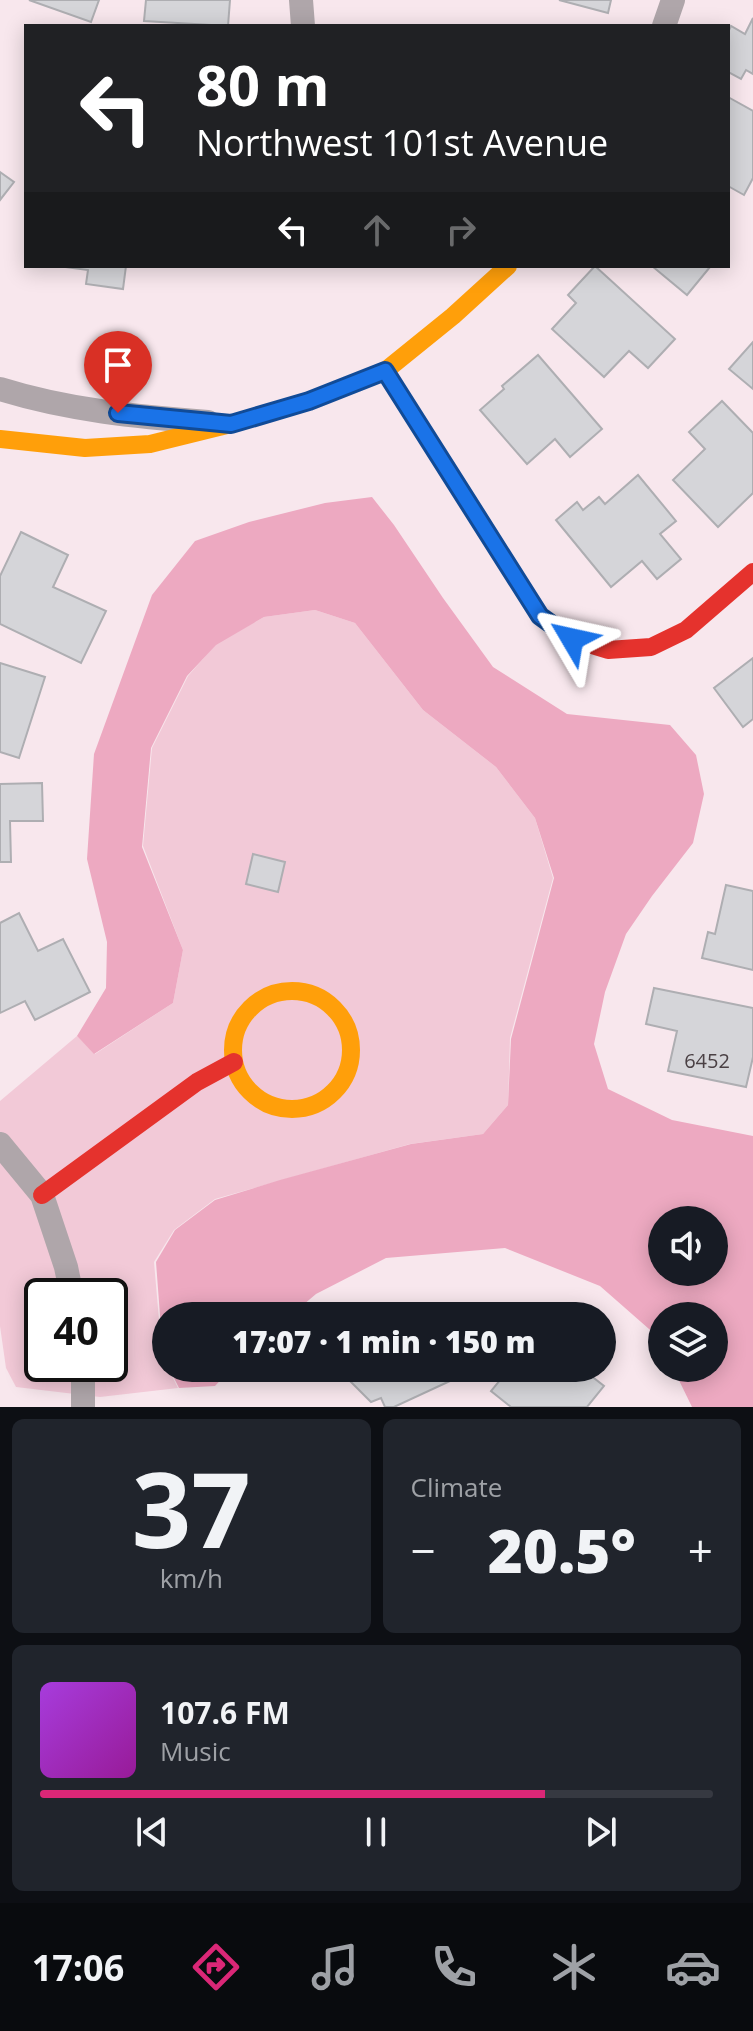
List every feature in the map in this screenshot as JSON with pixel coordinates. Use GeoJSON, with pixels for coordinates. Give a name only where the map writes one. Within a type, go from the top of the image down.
{"type":"FeatureCollection","features":[{"type":"Feature","properties":{"kind":"street"},"geometry":{"type":"LineString","coordinates":[[301,0],[303,24]]}},
{"type":"Feature","properties":{"kind":"street"},"geometry":{"type":"LineString","coordinates":[[665,24],[673,0]]}},
{"type":"Feature","properties":{"kind":"street"},"geometry":{"type":"LineString","coordinates":[[0,439],[85,448],[150,444],[309,401],[385,371],[506,268]]}},
{"type":"Feature","properties":{"kind":"street"},"geometry":{"type":"LineString","coordinates":[[385,371],[540,616],[572,639],[608,650],[651,647],[686,630],[753,572]]}},
{"type":"Feature","properties":{"kind":"street"},"geometry":{"type":"LineString","coordinates":[[1,393],[149,418],[231,424]]}},
{"type":"Feature","properties":{"kind":"street"},"geometry":{"type":"LineString","coordinates":[[297,990],[324,998],[344,1020],[350,1035],[349,1064],[344,1076],[332,1092],[306,1108],[290,1110],[264,1103],[242,1082],[234,1062],[233,1045],[248,1013],[262,1000],[278,992],[297,990]]}},
{"type":"Feature","properties":{"kind":"street"},"geometry":{"type":"LineString","coordinates":[[42,1195],[169,1101],[234,1062]]}},
{"type":"Feature","properties":{"kind":"street"},"geometry":{"type":"LineString","coordinates":[[0,1144],[42,1195],[68,1278]]}},
{"type":"Feature","properties":{"kind":"street"},"geometry":{"type":"LineString","coordinates":[[83,1382],[83,1407]]}},
{"type":"Feature","properties":{"kind":"shaded area"},"geometry":{"type":"Polygon","coordinates":[[[372,497],[493,667],[567,714],[670,725],[696,755],[704,794],[693,843],[626,934],[605,992],[594,1044],[608,1089],[672,1120],[753,1136],[753,1407],[692,1407],[680,1382],[728,1382],[728,1302],[648,1302],[648,1328],[600,1286],[505,1248],[386,1258],[316,1294],[307,1302],[159,1302],[156,1262],[175,1230],[215,1200],[411,1144],[483,1134],[508,1105],[511,1039],[554,878],[535,818],[496,767],[423,710],[355,623],[315,610],[264,617],[216,645],[187,676],[151,748],[142,847],[183,950],[173,1003],[94,1054],[77,1036],[106,988],[107,942],[87,859],[94,754],[152,595],[195,541],[249,522],[325,503],[372,497]]]}},
{"type":"Feature","properties":{"kind":"shaded area"},"geometry":{"type":"Polygon","coordinates":[[[315,610],[355,623],[423,710],[496,767],[535,818],[553,878],[510,1038],[508,1105],[483,1134],[410,1144],[215,1199],[174,1230],[154,1262],[157,1302],[152,1302],[152,1382],[175,1382],[178,1388],[100,1397],[16,1387],[6,1368],[0,1326],[0,1101],[77,1036],[95,1054],[173,1003],[183,950],[143,846],[152,748],[188,676],[216,644],[264,617],[315,610]]]}},
{"type":"Feature","properties":{"kind":"shaded area"},"geometry":{"type":"Polygon","coordinates":[[[176,1382],[219,1382],[215,1386],[179,1388],[176,1382]]]}},
{"type":"Feature","properties":{"kind":"building"},"geometry":{"type":"Polygon","coordinates":[[[29,0],[99,0],[91,22],[29,0]]]}},
{"type":"Feature","properties":{"kind":"building"},"geometry":{"type":"Polygon","coordinates":[[[146,0],[230,0],[228,24],[144,21],[146,0]]]}},
{"type":"Feature","properties":{"kind":"building"},"geometry":{"type":"Polygon","coordinates":[[[559,0],[611,0],[608,13],[559,0]]]}},
{"type":"Feature","properties":{"kind":"building"},"geometry":{"type":"Polygon","coordinates":[[[753,18],[753,74],[746,70],[741,79],[730,73],[730,28],[745,34],[753,18]]]}},
{"type":"Feature","properties":{"kind":"building"},"geometry":{"type":"Polygon","coordinates":[[[730,98],[753,111],[753,178],[744,195],[730,187],[730,98]]]}},
{"type":"Feature","properties":{"kind":"building"},"geometry":{"type":"Polygon","coordinates":[[[0,172],[14,182],[0,200],[0,172]]]}},
{"type":"Feature","properties":{"kind":"building"},"geometry":{"type":"Polygon","coordinates":[[[73,268],[126,268],[123,289],[86,284],[88,270],[73,268]]]}},
{"type":"Feature","properties":{"kind":"building"},"geometry":{"type":"Polygon","coordinates":[[[593,268],[597,268],[675,339],[648,368],[629,351],[604,377],[552,329],[576,303],[568,295],[593,268]]]}},
{"type":"Feature","properties":{"kind":"building"},"geometry":{"type":"Polygon","coordinates":[[[654,268],[709,268],[687,295],[654,268]]]}},
{"type":"Feature","properties":{"kind":"building"},"geometry":{"type":"Polygon","coordinates":[[[753,342],[753,389],[729,369],[753,342]]]}},
{"type":"Feature","properties":{"kind":"building"},"geometry":{"type":"Polygon","coordinates":[[[538,355],[602,429],[570,457],[555,439],[527,464],[480,410],[538,355]]]}},
{"type":"Feature","properties":{"kind":"building"},"geometry":{"type":"Polygon","coordinates":[[[722,401],[753,433],[753,493],[718,527],[673,480],[705,449],[689,432],[722,401]]]}},
{"type":"Feature","properties":{"kind":"building"},"geometry":{"type":"Polygon","coordinates":[[[638,475],[676,521],[660,534],[681,559],[657,579],[642,561],[611,587],[556,520],[577,502],[583,510],[599,497],[605,504],[638,475]]]}},
{"type":"Feature","properties":{"kind":"building"},"geometry":{"type":"Polygon","coordinates":[[[21,532],[68,555],[53,587],[106,611],[81,663],[0,624],[0,576],[21,532]]]}},
{"type":"Feature","properties":{"kind":"building"},"geometry":{"type":"Polygon","coordinates":[[[753,658],[753,719],[743,727],[714,688],[753,658]]]}},
{"type":"Feature","properties":{"kind":"building"},"geometry":{"type":"Polygon","coordinates":[[[0,663],[45,677],[19,758],[0,752],[0,663]]]}},
{"type":"Feature","properties":{"kind":"building"},"geometry":{"type":"Polygon","coordinates":[[[42,783],[43,821],[10,821],[11,862],[0,862],[0,784],[42,783]]]}},
{"type":"Feature","properties":{"kind":"building"},"geometry":{"type":"Polygon","coordinates":[[[253,854],[285,862],[278,892],[246,884],[253,854]]]}},
{"type":"Feature","properties":{"kind":"building"},"geometry":{"type":"Polygon","coordinates":[[[726,885],[753,891],[753,970],[702,958],[708,932],[715,934],[726,885]]]}},
{"type":"Feature","properties":{"kind":"building"},"geometry":{"type":"Polygon","coordinates":[[[19,913],[38,951],[63,939],[90,992],[35,1020],[25,1001],[0,1013],[0,923],[19,913]]]}},
{"type":"Feature","properties":{"kind":"building"},"geometry":{"type":"Polygon","coordinates":[[[654,988],[753,1008],[753,1057],[746,1087],[668,1071],[677,1031],[646,1024],[654,988]]]}},
{"type":"Feature","properties":{"kind":"building"},"geometry":{"type":"Polygon","coordinates":[[[351,1382],[448,1382],[394,1407],[385,1407],[381,1398],[371,1402],[351,1382]]]}},
{"type":"Feature","properties":{"kind":"building"},"geometry":{"type":"Polygon","coordinates":[[[498,1382],[599,1382],[604,1386],[587,1407],[511,1407],[491,1391],[498,1382]]]}},
{"type":"Feature","properties":{"kind":"traffic: slow"},"geometry":{"type":"LineString","coordinates":[[0,439],[85,448],[150,444],[309,401],[385,371],[506,268]]}},
{"type":"Feature","properties":{"kind":"traffic: slow"},"geometry":{"type":"LineString","coordinates":[[292,991],[315,996],[334,1008],[346,1027],[351,1050],[346,1073],[334,1092],[315,1104],[292,1109],[269,1104],[250,1092],[238,1073],[233,1050],[238,1027],[250,1008],[269,996],[292,991]]}},
{"type":"Feature","properties":{"kind":"traffic: jam"},"geometry":{"type":"LineString","coordinates":[[385,371],[540,616],[572,639],[608,650],[651,647],[686,630],[753,572]]}},
{"type":"Feature","properties":{"kind":"traffic: jam"},"geometry":{"type":"LineString","coordinates":[[42,1195],[197,1082],[234,1062]]}},
{"type":"Feature","properties":{"kind":"route"},"geometry":{"type":"LineString","coordinates":[[118,413],[231,424],[309,401],[385,371],[540,616],[572,639]]}}]}
